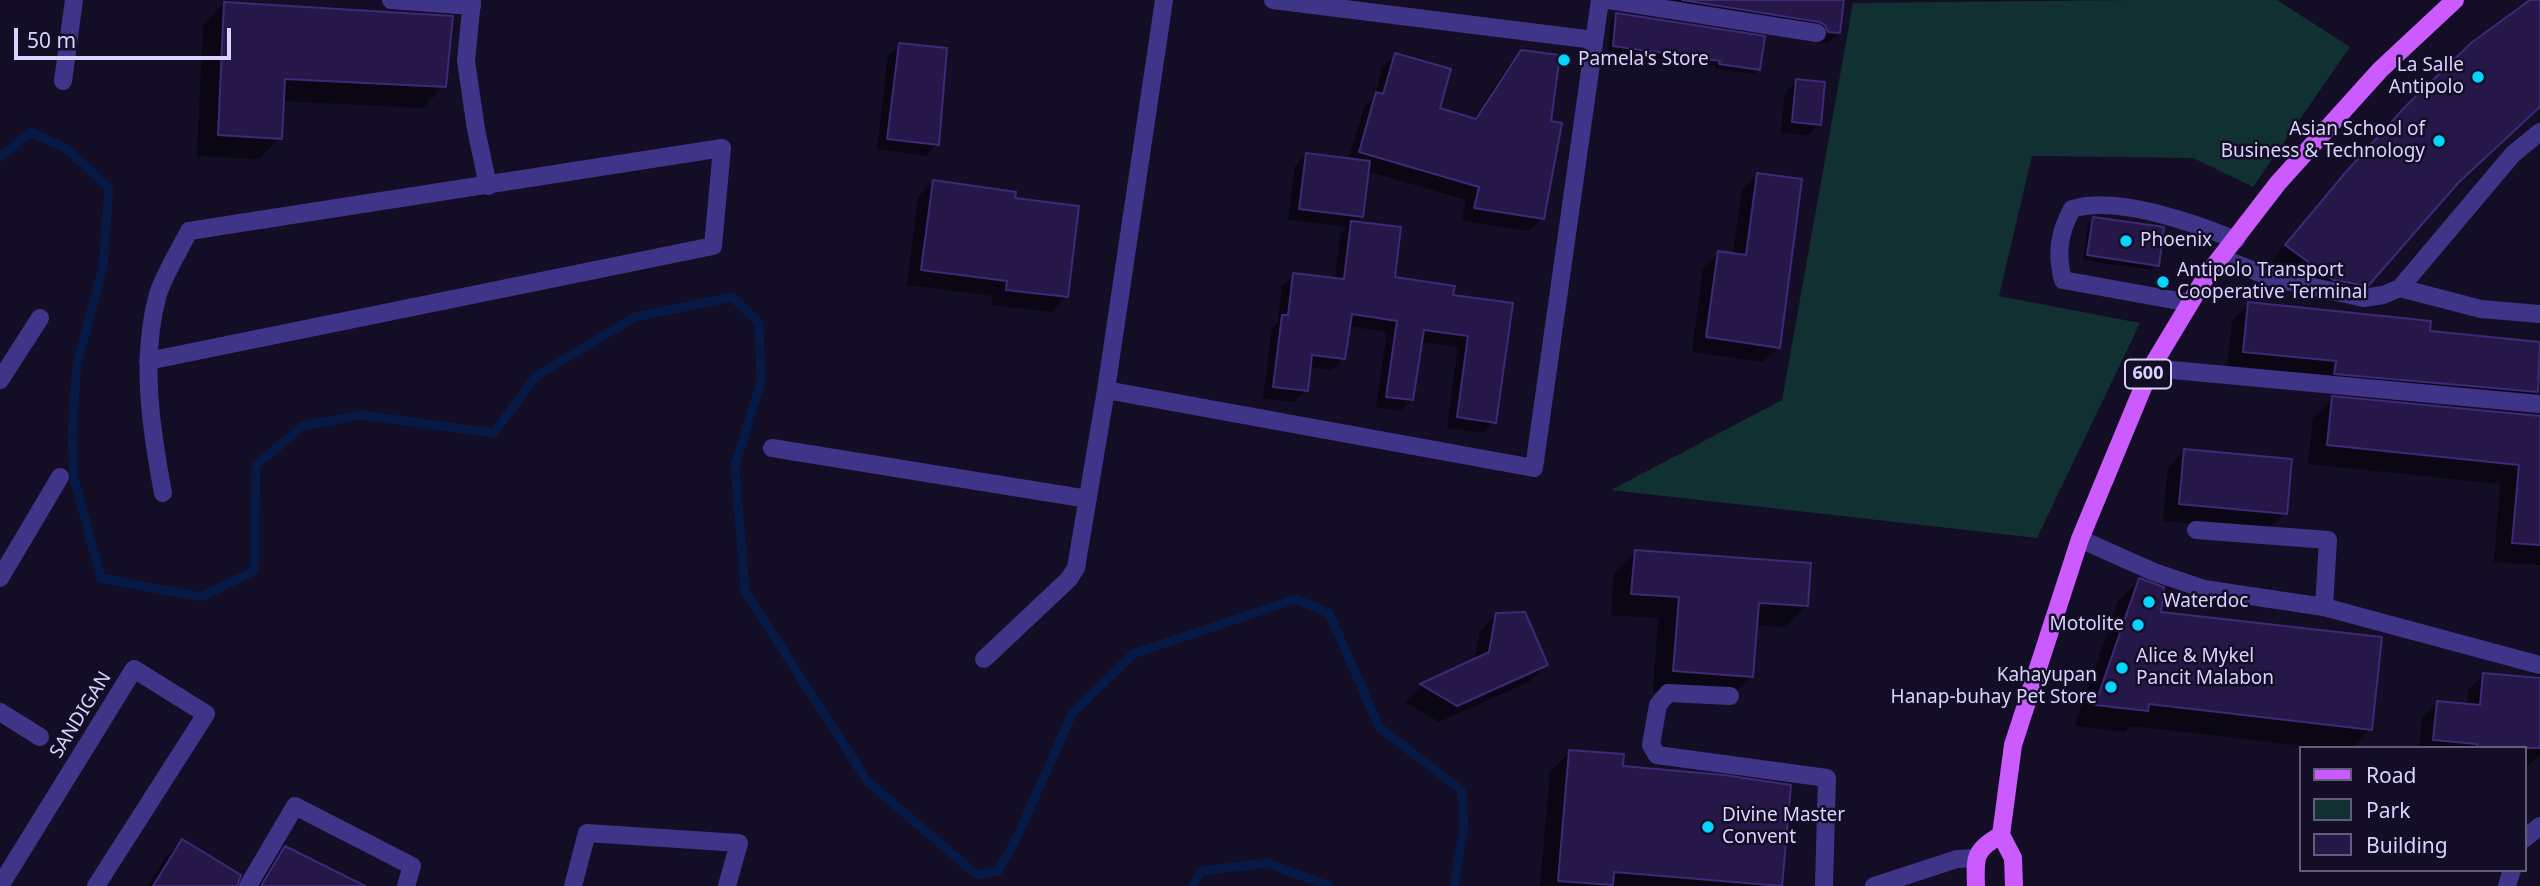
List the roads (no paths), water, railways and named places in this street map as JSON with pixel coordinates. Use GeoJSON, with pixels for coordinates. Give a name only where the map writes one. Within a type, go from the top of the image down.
{"type":"FeatureCollection","features":[{"type":"Feature","properties":{"kind":"main road","name":"600"},"geometry":{"type":"LineString","coordinates":[[2000,835],[2012,745],[2080,539],[2151,368],[2207,275],[2278,183],[2380,70],[2455,0]]}},
{"type":"Feature","properties":{"kind":"main road"},"geometry":{"type":"LineString","coordinates":[[1976,886],[1975,858],[1984,845],[2000,835],[2013,858],[2014,886]]}},
{"type":"Feature","properties":{"kind":"street"},"geometry":{"type":"LineString","coordinates":[[63,81],[74,0]]}},
{"type":"Feature","properties":{"kind":"street"},"geometry":{"type":"LineString","coordinates":[[391,0],[472,3],[466,61],[488,186]]}},
{"type":"Feature","properties":{"kind":"street"},"geometry":{"type":"LineString","coordinates":[[985,659],[1069,579],[1076,568],[1107,390],[1164,0]]}},
{"type":"Feature","properties":{"kind":"street"},"geometry":{"type":"LineString","coordinates":[[1273,0],[1594,40]]}},
{"type":"Feature","properties":{"kind":"street"},"geometry":{"type":"LineString","coordinates":[[1107,390],[1535,468],[1600,0]]}},
{"type":"Feature","properties":{"kind":"street"},"geometry":{"type":"LineString","coordinates":[[1609,0],[1817,33]]}},
{"type":"Feature","properties":{"kind":"street"},"geometry":{"type":"LineString","coordinates":[[2222,258],[2272,278],[2364,298],[2384,296],[2400,288],[2513,154],[2540,132]]}},
{"type":"Feature","properties":{"kind":"street"},"geometry":{"type":"LineString","coordinates":[[148,361],[712,246],[722,148],[189,231],[159,293],[148,361],[154,446],[163,493]]}},
{"type":"Feature","properties":{"kind":"street"},"geometry":{"type":"LineString","coordinates":[[2190,303],[2063,280],[2059,264],[2059,243],[2063,225],[2072,209],[2085,204],[2113,206],[2176,217],[2236,240]]}},
{"type":"Feature","properties":{"kind":"street"},"geometry":{"type":"LineString","coordinates":[[2400,288],[2481,309],[2540,314]]}},
{"type":"Feature","properties":{"kind":"street"},"geometry":{"type":"LineString","coordinates":[[0,380],[40,318]]}},
{"type":"Feature","properties":{"kind":"street"},"geometry":{"type":"LineString","coordinates":[[2151,368],[2540,404]]}},
{"type":"Feature","properties":{"kind":"street"},"geometry":{"type":"LineString","coordinates":[[772,448],[1088,499]]}},
{"type":"Feature","properties":{"kind":"street"},"geometry":{"type":"LineString","coordinates":[[0,578],[61,477]]}},
{"type":"Feature","properties":{"kind":"street"},"geometry":{"type":"LineString","coordinates":[[2196,530],[2328,540],[2324,607]]}},
{"type":"Feature","properties":{"kind":"street"},"geometry":{"type":"LineString","coordinates":[[2080,539],[2154,572],[2204,590],[2324,607],[2540,665]]}},
{"type":"Feature","properties":{"kind":"street","name":"SANDIGAN"},"geometry":{"type":"LineString","coordinates":[[0,886],[134,669],[206,714],[96,886]]}},
{"type":"Feature","properties":{"kind":"street"},"geometry":{"type":"LineString","coordinates":[[1730,696],[1668,693],[1658,705],[1650,745],[1657,755],[1827,778],[1824,886]]}},
{"type":"Feature","properties":{"kind":"street"},"geometry":{"type":"LineString","coordinates":[[0,712],[40,737]]}},
{"type":"Feature","properties":{"kind":"street"},"geometry":{"type":"LineString","coordinates":[[248,886],[295,806],[412,866],[406,886]]}},
{"type":"Feature","properties":{"kind":"street"},"geometry":{"type":"LineString","coordinates":[[2526,837],[2540,826]]}},
{"type":"Feature","properties":{"kind":"street"},"geometry":{"type":"LineString","coordinates":[[573,886],[587,833],[739,843],[727,886]]}},
{"type":"Feature","properties":{"kind":"street"},"geometry":{"type":"LineString","coordinates":[[1874,886],[1957,859],[1975,858]]}},
{"type":"Feature","properties":{"kind":"waterway"},"geometry":{"type":"LineString","coordinates":[[0,157],[31,132],[67,149],[109,188],[103,268],[77,363],[72,434],[74,478],[101,578],[201,597],[254,571],[256,465],[303,426],[360,415],[494,433],[536,376],[635,317],[732,297],[759,323],[761,382],[735,465],[745,591],[867,781],[977,875],[998,871],[1017,837],[1072,714],[1133,654],[1295,599],[1329,613],[1379,727],[1461,790],[1464,826],[1454,886]]}},
{"type":"Feature","properties":{"kind":"waterway"},"geometry":{"type":"LineString","coordinates":[[1193,886],[1201,871],[1267,863],[1329,886]]}},
{"type":"Feature","properties":{"kind":"place","name":"Pamela's Store"},"geometry":{"type":"Point","coordinates":[1564,60]}},
{"type":"Feature","properties":{"kind":"place","name":"La Salle Antipolo"},"geometry":{"type":"Point","coordinates":[2478,77]}},
{"type":"Feature","properties":{"kind":"place","name":"Asian School of Business & Technology"},"geometry":{"type":"Point","coordinates":[2439,141]}},
{"type":"Feature","properties":{"kind":"place","name":"Phoenix"},"geometry":{"type":"Point","coordinates":[2126,241]}},
{"type":"Feature","properties":{"kind":"place","name":"Antipolo Transport Cooperative Terminal"},"geometry":{"type":"Point","coordinates":[2163,282]}},
{"type":"Feature","properties":{"kind":"place","name":"Waterdoc"},"geometry":{"type":"Point","coordinates":[2149,602]}},
{"type":"Feature","properties":{"kind":"place","name":"Motolite"},"geometry":{"type":"Point","coordinates":[2138,625]}},
{"type":"Feature","properties":{"kind":"place","name":"Alice & Mykel Pancit Malabon"},"geometry":{"type":"Point","coordinates":[2122,668]}},
{"type":"Feature","properties":{"kind":"place","name":"Kahayupan Hanap-buhay Pet Store"},"geometry":{"type":"Point","coordinates":[2111,687]}},
{"type":"Feature","properties":{"kind":"place","name":"Divine Master Convent"},"geometry":{"type":"Point","coordinates":[1708,827]}}]}
